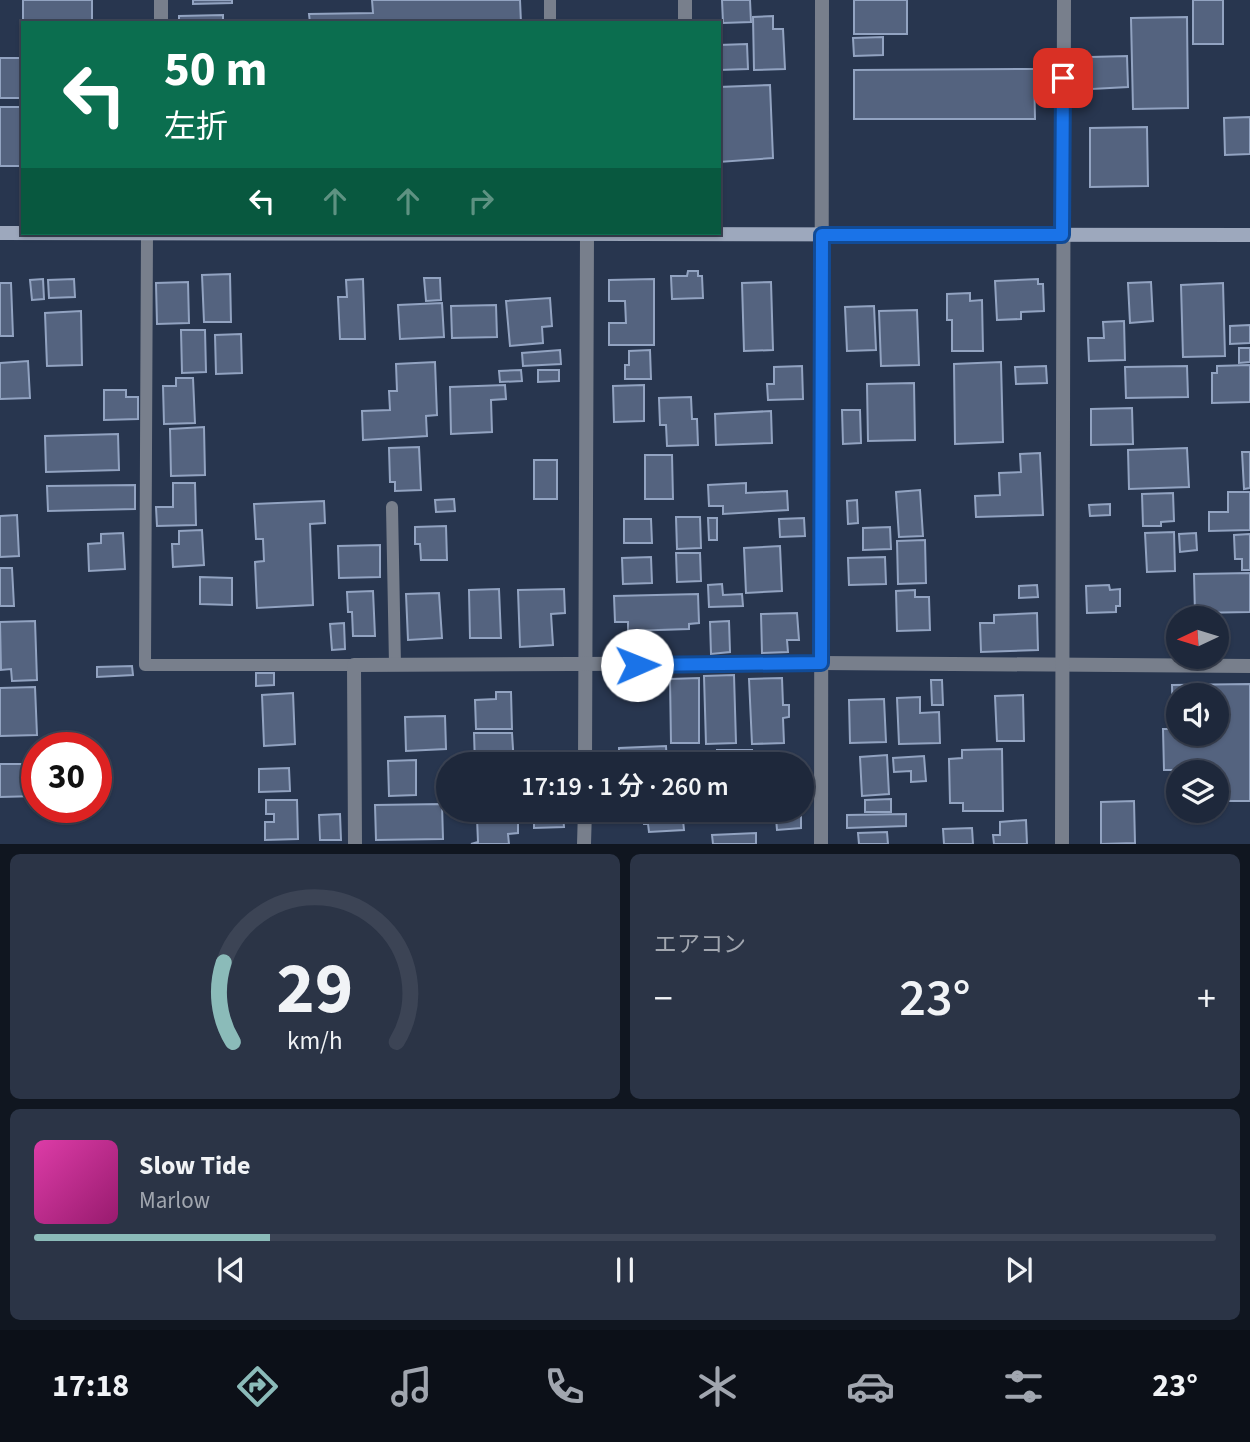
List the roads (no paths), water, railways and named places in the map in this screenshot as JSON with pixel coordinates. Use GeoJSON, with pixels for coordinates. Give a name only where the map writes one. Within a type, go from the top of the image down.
{"type":"FeatureCollection","features":[{"type":"Feature","properties":{"kind":"main road"},"geometry":{"type":"LineString","coordinates":[[0,233],[21,233]]}},
{"type":"Feature","properties":{"kind":"main road"},"geometry":{"type":"LineString","coordinates":[[721,234],[1250,235]]}},
{"type":"Feature","properties":{"kind":"street"},"geometry":{"type":"LineString","coordinates":[[161,0],[161,21]]}},
{"type":"Feature","properties":{"kind":"street"},"geometry":{"type":"LineString","coordinates":[[685,0],[685,21]]}},
{"type":"Feature","properties":{"kind":"street"},"geometry":{"type":"LineString","coordinates":[[821,844],[822,0]]}},
{"type":"Feature","properties":{"kind":"street"},"geometry":{"type":"LineString","coordinates":[[1062,844],[1064,0]]}},
{"type":"Feature","properties":{"kind":"street"},"geometry":{"type":"LineString","coordinates":[[585,752],[587,235]]}},
{"type":"Feature","properties":{"kind":"street"},"geometry":{"type":"LineString","coordinates":[[355,844],[354,665],[821,663],[1250,666]]}},
{"type":"Feature","properties":{"kind":"street"},"geometry":{"type":"LineString","coordinates":[[584,822],[584,844]]}},
{"type":"Feature","properties":{"kind":"lane"},"geometry":{"type":"LineString","coordinates":[[550,0],[550,21]]}},
{"type":"Feature","properties":{"kind":"lane"},"geometry":{"type":"LineString","coordinates":[[156,235],[145,665],[354,665]]}},
{"type":"Feature","properties":{"kind":"lane"},"geometry":{"type":"LineString","coordinates":[[391,507],[395,664]]}}]}
